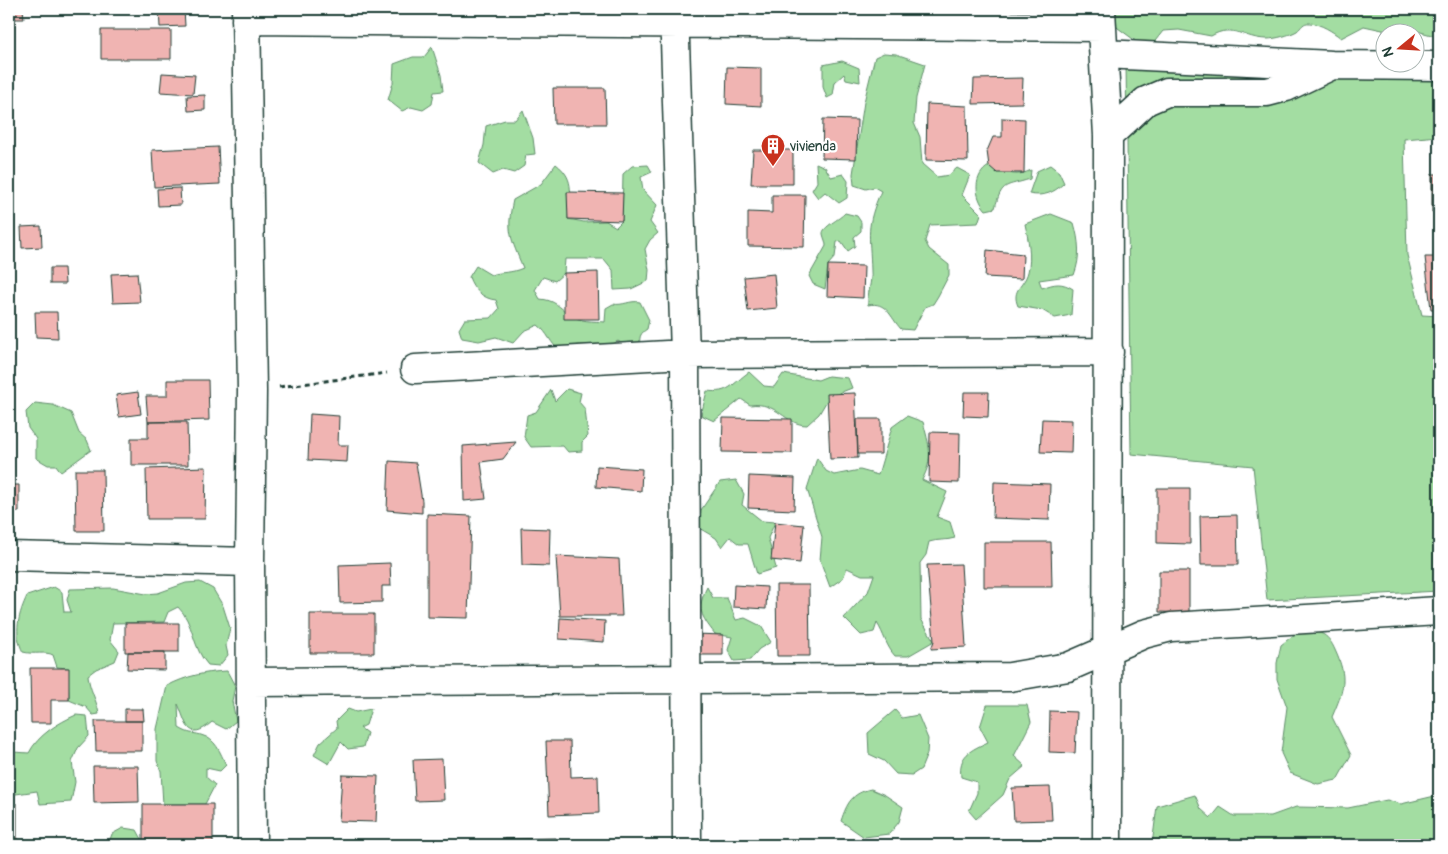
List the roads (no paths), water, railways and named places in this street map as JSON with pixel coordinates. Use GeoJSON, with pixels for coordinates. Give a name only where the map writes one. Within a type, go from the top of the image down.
{"type":"FeatureCollection","features":[{"type":"Feature","properties":{"kind":"street"},"geometry":{"type":"LineString","coordinates":[[252,845],[250,562],[252,391],[246,14],[1102,18],[1108,136],[1107,845]]}},
{"type":"Feature","properties":{"kind":"street"},"geometry":{"type":"LineString","coordinates":[[674,17],[685,354],[687,845]]}},
{"type":"Feature","properties":{"kind":"street"},"geometry":{"type":"LineString","coordinates":[[1104,54],[1332,65],[1439,66]]}},
{"type":"Feature","properties":{"kind":"street"},"geometry":{"type":"LineString","coordinates":[[1108,136],[1146,100],[1167,92],[1267,92],[1286,87],[1332,65]]}},
{"type":"Feature","properties":{"kind":"street"},"geometry":{"type":"LineString","coordinates":[[415,369],[685,354],[1109,352]]}},
{"type":"Feature","properties":{"kind":"street"},"geometry":{"type":"LineString","coordinates":[[9,556],[250,562]]}},
{"type":"Feature","properties":{"kind":"street"},"geometry":{"type":"LineString","coordinates":[[251,682],[1010,677],[1068,667],[1144,634],[1171,627],[1439,611]]}},
{"type":"Feature","properties":{"kind":"place","name":"vivienda"},"geometry":{"type":"Point","coordinates":[773,167]}}]}
